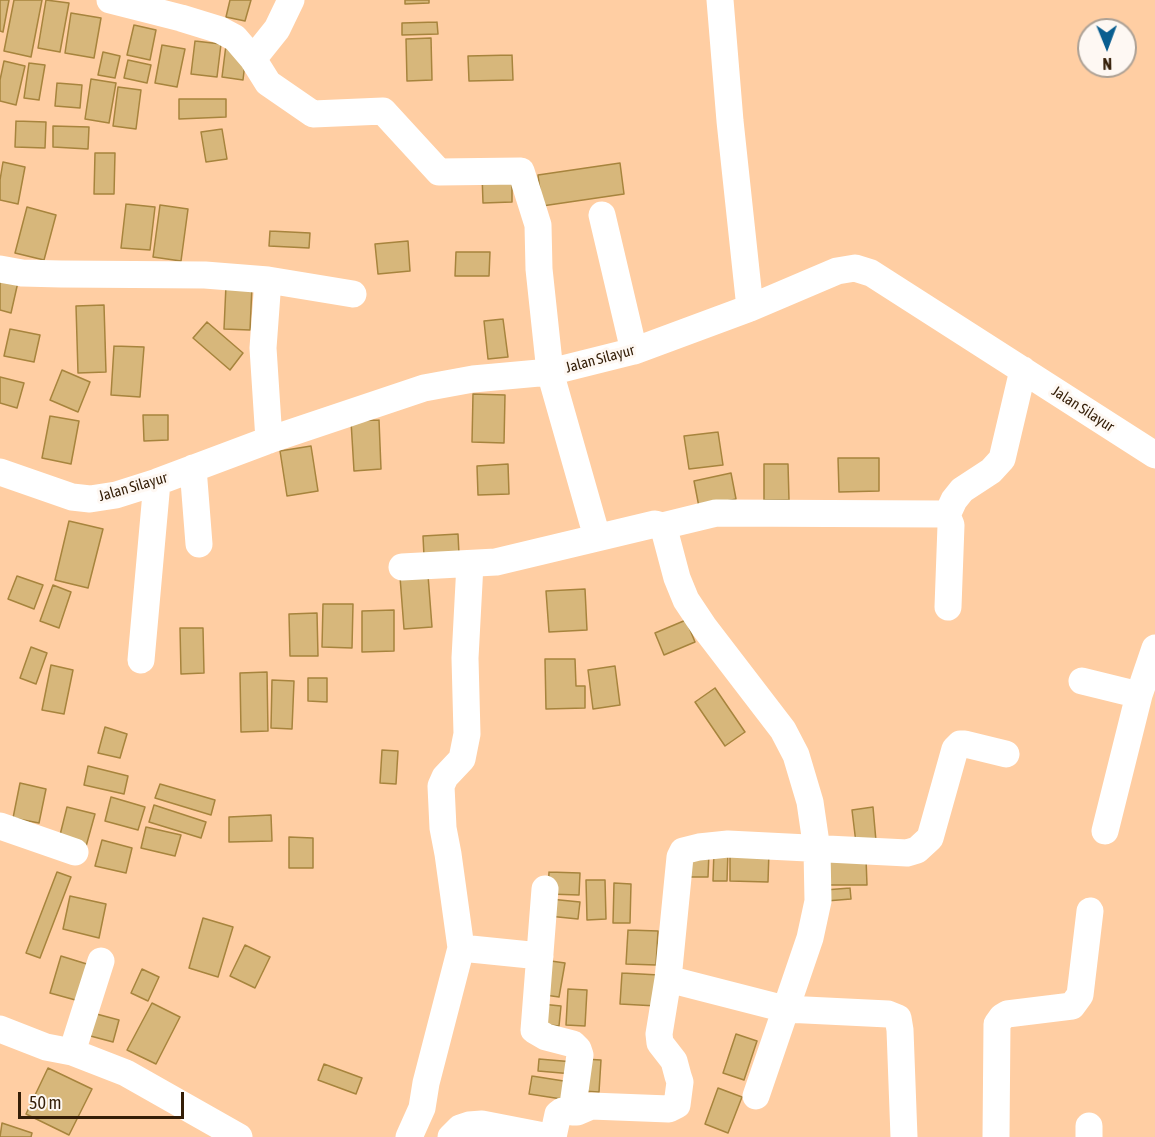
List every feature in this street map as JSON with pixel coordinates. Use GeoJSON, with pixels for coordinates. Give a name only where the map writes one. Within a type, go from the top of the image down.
{"type":"FeatureCollection","features":[{"type":"Feature","properties":{"kind":"street"},"geometry":{"type":"LineString","coordinates":[[110,0],[220,30],[235,38],[253,59],[268,83],[313,114],[383,111],[439,172],[521,171],[538,225],[539,269],[550,372],[597,537]]}},
{"type":"Feature","properties":{"kind":"street"},"geometry":{"type":"LineString","coordinates":[[253,59],[277,29],[291,0]]}},
{"type":"Feature","properties":{"kind":"street"},"geometry":{"type":"LineString","coordinates":[[720,0],[730,122],[750,308]]}},
{"type":"Feature","properties":{"kind":"street"},"geometry":{"type":"LineString","coordinates":[[602,215],[634,351]]}},
{"type":"Feature","properties":{"kind":"street","name":"Jalan Silayur"},"geometry":{"type":"LineString","coordinates":[[0,472],[72,497],[90,499],[116,495],[424,388],[473,379],[550,372],[634,351],[750,308],[837,271],[855,268],[871,273],[1155,455]]}},
{"type":"Feature","properties":{"kind":"street"},"geometry":{"type":"LineString","coordinates":[[0,269],[22,273],[206,275],[268,280],[353,294]]}},
{"type":"Feature","properties":{"kind":"street"},"geometry":{"type":"LineString","coordinates":[[268,280],[263,348],[269,440]]}},
{"type":"Feature","properties":{"kind":"street"},"geometry":{"type":"LineString","coordinates":[[948,607],[951,525],[947,515],[962,490],[991,471],[1002,459],[1023,370]]}},
{"type":"Feature","properties":{"kind":"street"},"geometry":{"type":"LineString","coordinates":[[193,468],[199,544]]}},
{"type":"Feature","properties":{"kind":"street"},"geometry":{"type":"LineString","coordinates":[[141,660],[157,482]]}},
{"type":"Feature","properties":{"kind":"street"},"geometry":{"type":"LineString","coordinates":[[402,567],[496,562],[655,524],[662,526],[716,513],[947,515]]}},
{"type":"Feature","properties":{"kind":"street"},"geometry":{"type":"LineString","coordinates":[[662,526],[686,600],[783,730],[796,755],[810,802],[817,850],[818,901],[810,938],[756,1096]]}},
{"type":"Feature","properties":{"kind":"street"},"geometry":{"type":"LineString","coordinates":[[409,1137],[422,1108],[426,1083],[461,948],[448,854],[442,828],[441,786],[445,777],[462,759],[467,734],[465,658],[470,564]]}},
{"type":"Feature","properties":{"kind":"street"},"geometry":{"type":"LineString","coordinates":[[1105,831],[1139,695],[1155,648]]}},
{"type":"Feature","properties":{"kind":"street"},"geometry":{"type":"LineString","coordinates":[[1082,681],[1139,695]]}},
{"type":"Feature","properties":{"kind":"street"},"geometry":{"type":"LineString","coordinates":[[451,1137],[460,1128],[482,1124],[551,1137],[559,1113],[572,1112],[591,1106],[669,1109],[677,1105],[680,1083],[674,1061],[660,1042],[659,1034],[668,979],[680,857],[683,851],[728,844],[907,853],[917,850],[930,838],[955,749],[960,744],[964,744],[1006,754]]}},
{"type":"Feature","properties":{"kind":"street"},"geometry":{"type":"LineString","coordinates":[[0,826],[75,852]]}},
{"type":"Feature","properties":{"kind":"street"},"geometry":{"type":"LineString","coordinates":[[545,889],[534,1030],[546,1037],[573,1044],[578,1049],[580,1055],[572,1112]]}},
{"type":"Feature","properties":{"kind":"street"},"geometry":{"type":"LineString","coordinates":[[996,1137],[998,1024],[1007,1014],[1072,1006],[1080,995],[1090,911]]}},
{"type":"Feature","properties":{"kind":"street"},"geometry":{"type":"LineString","coordinates":[[461,948],[540,956]]}},
{"type":"Feature","properties":{"kind":"street"},"geometry":{"type":"LineString","coordinates":[[72,1052],[101,962]]}},
{"type":"Feature","properties":{"kind":"street"},"geometry":{"type":"LineString","coordinates":[[668,979],[784,1009],[888,1014],[898,1018],[904,1137]]}},
{"type":"Feature","properties":{"kind":"street"},"geometry":{"type":"LineString","coordinates":[[0,1029],[46,1047],[72,1052],[126,1073],[239,1137]]}},
{"type":"Feature","properties":{"kind":"building"},"geometry":{"type":"Polygon","coordinates":[[[0,0],[9,0],[3,32],[0,31],[0,0]]]}},
{"type":"Feature","properties":{"kind":"building"},"geometry":{"type":"Polygon","coordinates":[[[14,0],[42,0],[31,57],[4,51],[14,0]]]}},
{"type":"Feature","properties":{"kind":"building"},"geometry":{"type":"Polygon","coordinates":[[[46,0],[69,3],[60,52],[38,48],[46,0]]]}},
{"type":"Feature","properties":{"kind":"building"},"geometry":{"type":"Polygon","coordinates":[[[230,0],[251,0],[245,21],[226,17],[230,0]]]}},
{"type":"Feature","properties":{"kind":"building"},"geometry":{"type":"Polygon","coordinates":[[[405,0],[429,0],[429,3],[405,4],[405,0]]]}},
{"type":"Feature","properties":{"kind":"building"},"geometry":{"type":"Polygon","coordinates":[[[71,13],[101,18],[94,58],[65,53],[71,13]]]}},
{"type":"Feature","properties":{"kind":"building"},"geometry":{"type":"Polygon","coordinates":[[[437,22],[438,34],[402,35],[402,23],[437,22]]]}},
{"type":"Feature","properties":{"kind":"building"},"geometry":{"type":"Polygon","coordinates":[[[134,25],[156,30],[150,60],[127,55],[134,25]]]}},
{"type":"Feature","properties":{"kind":"building"},"geometry":{"type":"Polygon","coordinates":[[[431,38],[432,80],[407,81],[406,39],[431,38]]]}},
{"type":"Feature","properties":{"kind":"building"},"geometry":{"type":"Polygon","coordinates":[[[195,41],[221,44],[217,77],[191,74],[195,41]]]}},
{"type":"Feature","properties":{"kind":"building"},"geometry":{"type":"Polygon","coordinates":[[[162,45],[185,49],[177,87],[155,83],[162,45]]]}},
{"type":"Feature","properties":{"kind":"building"},"geometry":{"type":"Polygon","coordinates":[[[226,45],[246,54],[243,80],[222,77],[226,45]]]}},
{"type":"Feature","properties":{"kind":"building"},"geometry":{"type":"Polygon","coordinates":[[[103,52],[120,56],[115,78],[98,75],[103,52]]]}},
{"type":"Feature","properties":{"kind":"building"},"geometry":{"type":"Polygon","coordinates":[[[512,55],[513,80],[469,81],[468,56],[512,55]]]}},
{"type":"Feature","properties":{"kind":"building"},"geometry":{"type":"Polygon","coordinates":[[[128,60],[151,65],[147,83],[124,78],[128,60]]]}},
{"type":"Feature","properties":{"kind":"building"},"geometry":{"type":"Polygon","coordinates":[[[4,61],[25,66],[16,105],[0,101],[0,80],[4,61]]]}},
{"type":"Feature","properties":{"kind":"building"},"geometry":{"type":"Polygon","coordinates":[[[29,63],[45,65],[39,100],[24,98],[29,63]]]}},
{"type":"Feature","properties":{"kind":"building"},"geometry":{"type":"Polygon","coordinates":[[[91,79],[116,83],[109,123],[85,119],[91,79]]]}},
{"type":"Feature","properties":{"kind":"building"},"geometry":{"type":"Polygon","coordinates":[[[57,83],[82,85],[80,108],[55,106],[57,83]]]}},
{"type":"Feature","properties":{"kind":"building"},"geometry":{"type":"Polygon","coordinates":[[[118,87],[141,90],[136,129],[113,126],[118,87]]]}},
{"type":"Feature","properties":{"kind":"building"},"geometry":{"type":"Polygon","coordinates":[[[179,99],[226,99],[226,117],[179,119],[179,99]]]}},
{"type":"Feature","properties":{"kind":"building"},"geometry":{"type":"Polygon","coordinates":[[[16,121],[46,122],[45,148],[15,147],[16,121]]]}},
{"type":"Feature","properties":{"kind":"building"},"geometry":{"type":"Polygon","coordinates":[[[53,126],[89,127],[88,149],[53,147],[53,126]]]}},
{"type":"Feature","properties":{"kind":"building"},"geometry":{"type":"Polygon","coordinates":[[[222,129],[227,159],[206,162],[201,132],[222,129]]]}},
{"type":"Feature","properties":{"kind":"building"},"geometry":{"type":"Polygon","coordinates":[[[95,153],[115,153],[114,194],[94,194],[95,153]]]}},
{"type":"Feature","properties":{"kind":"building"},"geometry":{"type":"Polygon","coordinates":[[[3,162],[25,167],[18,204],[0,200],[3,162]]]}},
{"type":"Feature","properties":{"kind":"building"},"geometry":{"type":"Polygon","coordinates":[[[620,163],[624,194],[542,206],[538,175],[620,163]]]}},
{"type":"Feature","properties":{"kind":"building"},"geometry":{"type":"Polygon","coordinates":[[[512,173],[512,202],[483,203],[482,174],[512,173]]]}},
{"type":"Feature","properties":{"kind":"building"},"geometry":{"type":"Polygon","coordinates":[[[126,204],[155,207],[150,250],[121,248],[126,204]]]}},
{"type":"Feature","properties":{"kind":"building"},"geometry":{"type":"Polygon","coordinates":[[[160,205],[188,209],[181,261],[153,257],[160,205]]]}},
{"type":"Feature","properties":{"kind":"building"},"geometry":{"type":"Polygon","coordinates":[[[27,207],[56,215],[44,260],[15,253],[27,207]]]}},
{"type":"Feature","properties":{"kind":"building"},"geometry":{"type":"Polygon","coordinates":[[[270,231],[310,233],[309,248],[269,246],[270,231]]]}},
{"type":"Feature","properties":{"kind":"building"},"geometry":{"type":"Polygon","coordinates":[[[408,241],[410,271],[378,274],[375,244],[408,241]]]}},
{"type":"Feature","properties":{"kind":"building"},"geometry":{"type":"Polygon","coordinates":[[[456,252],[490,252],[489,276],[455,276],[456,252]]]}},
{"type":"Feature","properties":{"kind":"building"},"geometry":{"type":"Polygon","coordinates":[[[0,277],[18,282],[11,313],[0,310],[0,277]]]}},
{"type":"Feature","properties":{"kind":"building"},"geometry":{"type":"Polygon","coordinates":[[[226,285],[252,286],[250,330],[224,329],[226,285]]]}},
{"type":"Feature","properties":{"kind":"building"},"geometry":{"type":"Polygon","coordinates":[[[104,305],[106,372],[78,373],[76,306],[104,305]]]}},
{"type":"Feature","properties":{"kind":"building"},"geometry":{"type":"Polygon","coordinates":[[[503,319],[508,357],[488,359],[484,321],[503,319]]]}},
{"type":"Feature","properties":{"kind":"building"},"geometry":{"type":"Polygon","coordinates":[[[207,322],[243,353],[230,370],[193,338],[207,322]]]}},
{"type":"Feature","properties":{"kind":"building"},"geometry":{"type":"Polygon","coordinates":[[[10,329],[40,335],[34,362],[4,356],[10,329]]]}},
{"type":"Feature","properties":{"kind":"building"},"geometry":{"type":"Polygon","coordinates":[[[114,346],[144,347],[140,397],[111,395],[114,346]]]}},
{"type":"Feature","properties":{"kind":"building"},"geometry":{"type":"Polygon","coordinates":[[[62,370],[90,382],[78,412],[50,400],[62,370]]]}},
{"type":"Feature","properties":{"kind":"building"},"geometry":{"type":"Polygon","coordinates":[[[0,377],[24,383],[17,408],[0,403],[0,377]]]}},
{"type":"Feature","properties":{"kind":"building"},"geometry":{"type":"Polygon","coordinates":[[[473,394],[505,395],[504,443],[472,442],[473,394]]]}},
{"type":"Feature","properties":{"kind":"building"},"geometry":{"type":"Polygon","coordinates":[[[143,415],[168,415],[168,440],[144,441],[143,415]]]}},
{"type":"Feature","properties":{"kind":"building"},"geometry":{"type":"Polygon","coordinates":[[[50,416],[79,421],[71,464],[42,458],[50,416]]]}},
{"type":"Feature","properties":{"kind":"building"},"geometry":{"type":"Polygon","coordinates":[[[379,420],[381,469],[354,471],[351,421],[379,420]]]}},
{"type":"Feature","properties":{"kind":"building"},"geometry":{"type":"Polygon","coordinates":[[[718,432],[723,465],[689,469],[684,436],[718,432]]]}},
{"type":"Feature","properties":{"kind":"building"},"geometry":{"type":"Polygon","coordinates":[[[311,446],[318,491],[287,496],[280,451],[311,446]]]}},
{"type":"Feature","properties":{"kind":"building"},"geometry":{"type":"Polygon","coordinates":[[[838,458],[879,458],[879,491],[839,492],[838,458]]]}},
{"type":"Feature","properties":{"kind":"building"},"geometry":{"type":"Polygon","coordinates":[[[508,464],[509,494],[478,495],[477,466],[508,464]]]}},
{"type":"Feature","properties":{"kind":"building"},"geometry":{"type":"Polygon","coordinates":[[[764,464],[788,464],[789,500],[764,500],[764,464]]]}},
{"type":"Feature","properties":{"kind":"building"},"geometry":{"type":"Polygon","coordinates":[[[731,473],[736,499],[699,507],[694,481],[731,473]]]}},
{"type":"Feature","properties":{"kind":"building"},"geometry":{"type":"Polygon","coordinates":[[[69,521],[103,529],[88,588],[55,580],[69,521]]]}},
{"type":"Feature","properties":{"kind":"building"},"geometry":{"type":"Polygon","coordinates":[[[458,534],[459,554],[424,556],[423,536],[458,534]]]}},
{"type":"Feature","properties":{"kind":"building"},"geometry":{"type":"Polygon","coordinates":[[[428,575],[432,627],[404,629],[400,577],[428,575]]]}},
{"type":"Feature","properties":{"kind":"building"},"geometry":{"type":"Polygon","coordinates":[[[17,576],[43,585],[34,609],[8,599],[17,576]]]}},
{"type":"Feature","properties":{"kind":"building"},"geometry":{"type":"Polygon","coordinates":[[[53,585],[71,592],[59,628],[40,621],[53,585]]]}},
{"type":"Feature","properties":{"kind":"building"},"geometry":{"type":"Polygon","coordinates":[[[585,589],[587,630],[549,632],[546,591],[585,589]]]}},
{"type":"Feature","properties":{"kind":"building"},"geometry":{"type":"Polygon","coordinates":[[[323,604],[353,604],[352,648],[322,647],[323,604]]]}},
{"type":"Feature","properties":{"kind":"building"},"geometry":{"type":"Polygon","coordinates":[[[394,610],[394,651],[362,652],[362,611],[394,610]]]}},
{"type":"Feature","properties":{"kind":"building"},"geometry":{"type":"Polygon","coordinates":[[[317,613],[318,656],[290,656],[289,614],[317,613]]]}},
{"type":"Feature","properties":{"kind":"building"},"geometry":{"type":"Polygon","coordinates":[[[686,620],[695,642],[664,655],[655,633],[686,620]]]}},
{"type":"Feature","properties":{"kind":"building"},"geometry":{"type":"Polygon","coordinates":[[[180,628],[203,628],[204,673],[181,674],[180,628]]]}},
{"type":"Feature","properties":{"kind":"building"},"geometry":{"type":"Polygon","coordinates":[[[31,647],[47,653],[36,684],[20,678],[31,647]]]}},
{"type":"Feature","properties":{"kind":"building"},"geometry":{"type":"Polygon","coordinates":[[[545,659],[575,659],[576,686],[585,686],[585,708],[546,709],[545,659]]]}},
{"type":"Feature","properties":{"kind":"building"},"geometry":{"type":"Polygon","coordinates":[[[51,665],[73,670],[64,714],[42,710],[51,665]]]}},
{"type":"Feature","properties":{"kind":"building"},"geometry":{"type":"Polygon","coordinates":[[[615,666],[620,705],[593,709],[588,670],[615,666]]]}},
{"type":"Feature","properties":{"kind":"building"},"geometry":{"type":"Polygon","coordinates":[[[267,672],[268,731],[241,732],[240,673],[267,672]]]}},
{"type":"Feature","properties":{"kind":"building"},"geometry":{"type":"Polygon","coordinates":[[[308,678],[327,678],[327,702],[308,701],[308,678]]]}},
{"type":"Feature","properties":{"kind":"building"},"geometry":{"type":"Polygon","coordinates":[[[272,680],[294,681],[292,729],[271,728],[272,680]]]}},
{"type":"Feature","properties":{"kind":"building"},"geometry":{"type":"Polygon","coordinates":[[[715,688],[745,732],[725,746],[695,702],[715,688]]]}},
{"type":"Feature","properties":{"kind":"building"},"geometry":{"type":"Polygon","coordinates":[[[105,727],[127,734],[120,758],[98,753],[105,727]]]}},
{"type":"Feature","properties":{"kind":"building"},"geometry":{"type":"Polygon","coordinates":[[[382,750],[398,751],[396,784],[380,783],[382,750]]]}},
{"type":"Feature","properties":{"kind":"building"},"geometry":{"type":"Polygon","coordinates":[[[88,766],[128,776],[124,794],[84,785],[88,766]]]}},
{"type":"Feature","properties":{"kind":"building"},"geometry":{"type":"Polygon","coordinates":[[[20,783],[46,789],[39,823],[13,818],[20,783]]]}},
{"type":"Feature","properties":{"kind":"building"},"geometry":{"type":"Polygon","coordinates":[[[160,784],[215,800],[211,815],[155,798],[160,784]]]}},
{"type":"Feature","properties":{"kind":"building"},"geometry":{"type":"Polygon","coordinates":[[[111,797],[145,807],[138,830],[105,821],[111,797]]]}},
{"type":"Feature","properties":{"kind":"building"},"geometry":{"type":"Polygon","coordinates":[[[154,805],[206,822],[201,838],[149,822],[154,805]]]}},
{"type":"Feature","properties":{"kind":"building"},"geometry":{"type":"Polygon","coordinates":[[[67,807],[95,814],[85,850],[58,843],[67,807]]]}},
{"type":"Feature","properties":{"kind":"building"},"geometry":{"type":"Polygon","coordinates":[[[873,807],[876,841],[856,843],[852,810],[873,807]]]}},
{"type":"Feature","properties":{"kind":"building"},"geometry":{"type":"Polygon","coordinates":[[[271,815],[272,841],[229,842],[229,817],[271,815]]]}},
{"type":"Feature","properties":{"kind":"building"},"geometry":{"type":"Polygon","coordinates":[[[146,827],[181,835],[175,856],[141,848],[146,827]]]}},
{"type":"Feature","properties":{"kind":"building"},"geometry":{"type":"Polygon","coordinates":[[[289,837],[313,838],[313,868],[289,868],[289,837]]]}},
{"type":"Feature","properties":{"kind":"building"},"geometry":{"type":"Polygon","coordinates":[[[102,840],[132,848],[126,873],[95,866],[102,840]]]}},
{"type":"Feature","properties":{"kind":"building"},"geometry":{"type":"Polygon","coordinates":[[[714,850],[728,850],[727,881],[713,881],[714,850]]]}},
{"type":"Feature","properties":{"kind":"building"},"geometry":{"type":"Polygon","coordinates":[[[730,850],[769,851],[768,882],[730,881],[730,850]]]}},
{"type":"Feature","properties":{"kind":"building"},"geometry":{"type":"Polygon","coordinates":[[[691,851],[709,852],[708,877],[689,877],[691,851]]]}},
{"type":"Feature","properties":{"kind":"building"},"geometry":{"type":"Polygon","coordinates":[[[866,858],[867,885],[829,885],[828,859],[866,858]]]}},
{"type":"Feature","properties":{"kind":"building"},"geometry":{"type":"Polygon","coordinates":[[[57,872],[71,877],[40,958],[26,953],[57,872]]]}},
{"type":"Feature","properties":{"kind":"building"},"geometry":{"type":"Polygon","coordinates":[[[549,872],[580,873],[579,895],[548,894],[549,872]]]}},
{"type":"Feature","properties":{"kind":"building"},"geometry":{"type":"Polygon","coordinates":[[[586,880],[605,880],[606,919],[587,920],[586,880]]]}},
{"type":"Feature","properties":{"kind":"building"},"geometry":{"type":"Polygon","coordinates":[[[614,883],[631,884],[630,923],[613,923],[614,883]]]}},
{"type":"Feature","properties":{"kind":"building"},"geometry":{"type":"Polygon","coordinates":[[[850,888],[851,899],[826,901],[825,890],[850,888]]]}},
{"type":"Feature","properties":{"kind":"building"},"geometry":{"type":"Polygon","coordinates":[[[70,896],[106,904],[99,938],[63,929],[70,896]]]}},
{"type":"Feature","properties":{"kind":"building"},"geometry":{"type":"Polygon","coordinates":[[[550,899],[580,902],[578,919],[548,916],[550,899]]]}},
{"type":"Feature","properties":{"kind":"building"},"geometry":{"type":"Polygon","coordinates":[[[203,918],[233,927],[218,977],[189,968],[203,918]]]}},
{"type":"Feature","properties":{"kind":"building"},"geometry":{"type":"Polygon","coordinates":[[[628,930],[658,931],[656,965],[626,964],[628,930]]]}},
{"type":"Feature","properties":{"kind":"building"},"geometry":{"type":"Polygon","coordinates":[[[245,945],[270,957],[255,988],[230,976],[245,945]]]}},
{"type":"Feature","properties":{"kind":"building"},"geometry":{"type":"Polygon","coordinates":[[[61,956],[90,965],[79,1001],[50,993],[61,956]]]}},
{"type":"Feature","properties":{"kind":"building"},"geometry":{"type":"Polygon","coordinates":[[[544,960],[565,963],[559,997],[538,994],[544,960]]]}},
{"type":"Feature","properties":{"kind":"building"},"geometry":{"type":"Polygon","coordinates":[[[142,969],[159,977],[148,1001],[131,993],[142,969]]]}},
{"type":"Feature","properties":{"kind":"building"},"geometry":{"type":"Polygon","coordinates":[[[622,973],[659,975],[657,1006],[620,1004],[622,973]]]}},
{"type":"Feature","properties":{"kind":"building"},"geometry":{"type":"Polygon","coordinates":[[[568,989],[587,990],[585,1026],[566,1025],[568,989]]]}},
{"type":"Feature","properties":{"kind":"building"},"geometry":{"type":"Polygon","coordinates":[[[152,1003],[180,1017],[156,1064],[127,1050],[152,1003]]]}},
{"type":"Feature","properties":{"kind":"building"},"geometry":{"type":"Polygon","coordinates":[[[541,1004],[561,1006],[559,1026],[539,1024],[541,1004]]]}},
{"type":"Feature","properties":{"kind":"building"},"geometry":{"type":"Polygon","coordinates":[[[89,1012],[119,1020],[113,1042],[83,1034],[89,1012]]]}},
{"type":"Feature","properties":{"kind":"building"},"geometry":{"type":"Polygon","coordinates":[[[736,1034],[757,1041],[744,1080],[723,1073],[736,1034]]]}},
{"type":"Feature","properties":{"kind":"building"},"geometry":{"type":"Polygon","coordinates":[[[539,1059],[574,1062],[573,1074],[538,1071],[539,1059]]]}},
{"type":"Feature","properties":{"kind":"building"},"geometry":{"type":"Polygon","coordinates":[[[584,1059],[601,1060],[599,1092],[582,1091],[584,1059]]]}},
{"type":"Feature","properties":{"kind":"building"},"geometry":{"type":"Polygon","coordinates":[[[324,1064],[362,1078],[356,1094],[318,1080],[324,1064]]]}},
{"type":"Feature","properties":{"kind":"building"},"geometry":{"type":"Polygon","coordinates":[[[48,1068],[92,1089],[69,1135],[26,1114],[48,1068]]]}},
{"type":"Feature","properties":{"kind":"building"},"geometry":{"type":"Polygon","coordinates":[[[532,1076],[570,1082],[568,1100],[529,1094],[532,1076]]]}},
{"type":"Feature","properties":{"kind":"building"},"geometry":{"type":"Polygon","coordinates":[[[718,1088],[742,1097],[728,1133],[705,1124],[718,1088]]]}},
{"type":"Feature","properties":{"kind":"building"},"geometry":{"type":"Polygon","coordinates":[[[2,1123],[32,1133],[31,1137],[0,1137],[2,1123]]]}}]}
